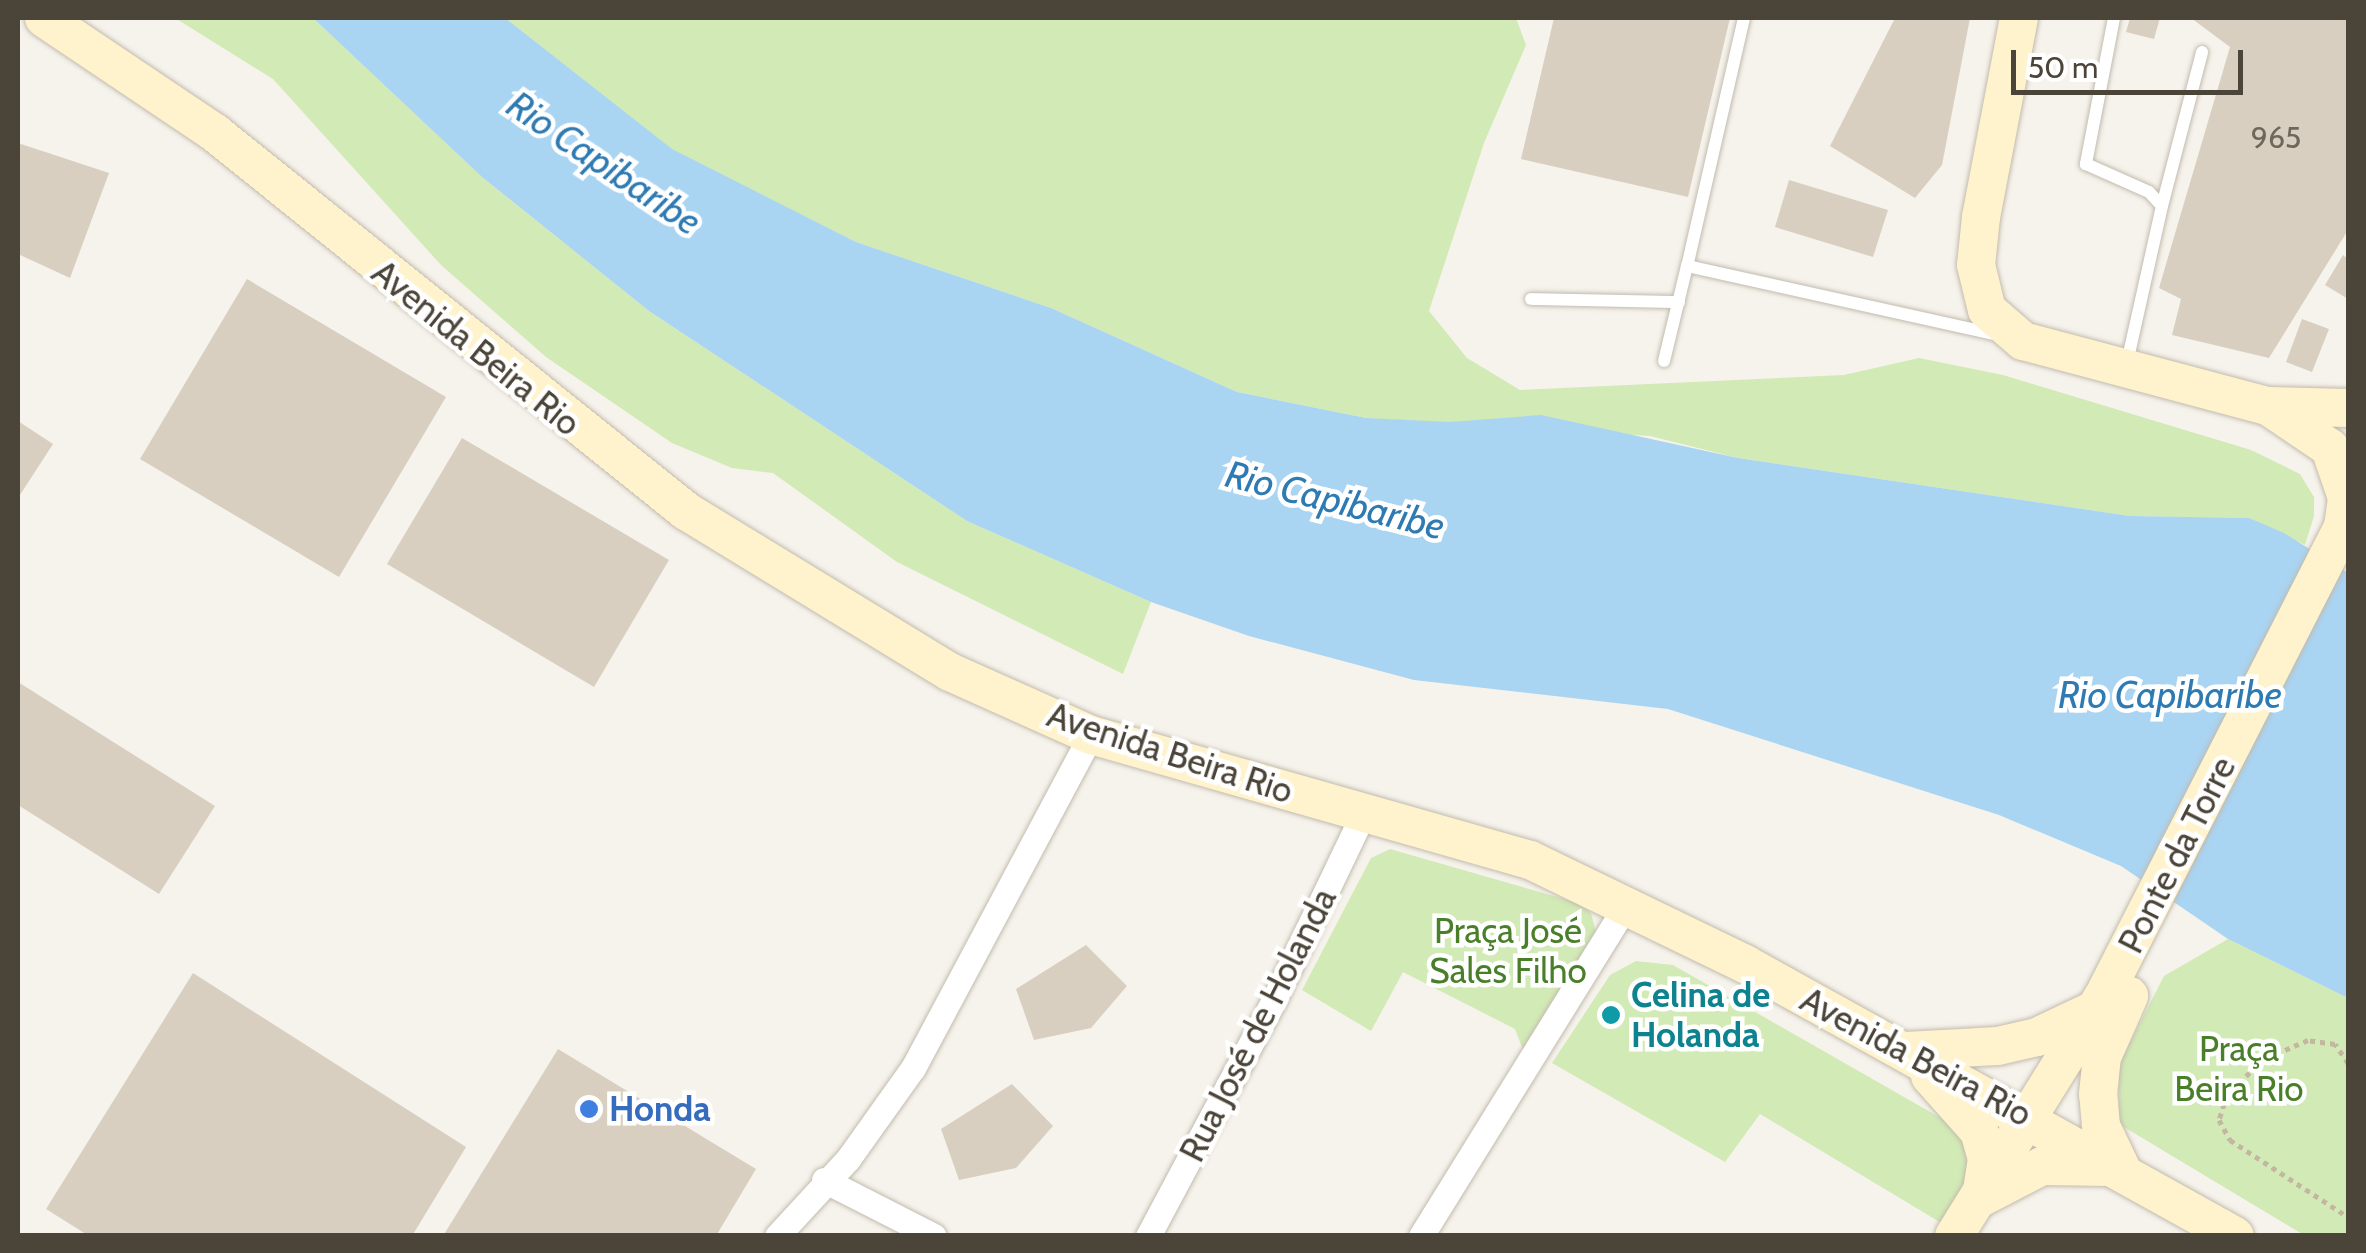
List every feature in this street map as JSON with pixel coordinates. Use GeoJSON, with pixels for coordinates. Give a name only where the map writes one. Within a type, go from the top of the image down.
{"type":"FeatureCollection","features":[{"type":"Feature","properties":{"kind":"main road","name":"Avenida Beira Rio"},"geometry":{"type":"LineString","coordinates":[[44,18],[214,133],[583,435],[728,540],[950,672],[1091,735],[1530,860],[1626,905],[2030,1118],[2235,1236]]}},
{"type":"Feature","properties":{"kind":"main road"},"geometry":{"type":"LineString","coordinates":[[2019,18],[1976,265],[1987,310],[2024,341],[2127,363],[2268,406],[2348,408]]}},
{"type":"Feature","properties":{"kind":"main road","name":"Ponte da Torre"},"geometry":{"type":"LineString","coordinates":[[2107,1006],[2340,562],[2343,476],[2330,448],[2268,406]]}},
{"type":"Feature","properties":{"kind":"main road"},"geometry":{"type":"LineString","coordinates":[[1902,1051],[1998,1046],[2037,1037],[2107,1006]]}},
{"type":"Feature","properties":{"kind":"main road"},"geometry":{"type":"LineString","coordinates":[[1954,1236],[2107,1006]]}},
{"type":"Feature","properties":{"kind":"main road"},"geometry":{"type":"LineString","coordinates":[[1978,1199],[2042,1166],[2122,1168],[2101,1126],[2098,1094],[2107,1006]]}},
{"type":"Feature","properties":{"kind":"main road"},"geometry":{"type":"LineString","coordinates":[[1902,1051],[1953,1096],[1979,1132],[1987,1173],[1978,1199]]}},
{"type":"Feature","properties":{"kind":"street"},"geometry":{"type":"LineString","coordinates":[[777,1236],[882,1117],[913,1068],[1091,735]]}},
{"type":"Feature","properties":{"kind":"street","name":"Rua José de Holanda"},"geometry":{"type":"LineString","coordinates":[[1148,1236],[1274,1000],[1364,812]]}},
{"type":"Feature","properties":{"kind":"street"},"geometry":{"type":"LineString","coordinates":[[1421,1236],[1626,905]]}},
{"type":"Feature","properties":{"kind":"street"},"geometry":{"type":"LineString","coordinates":[[824,1180],[934,1236]]}},
{"type":"Feature","properties":{"kind":"lane"},"geometry":{"type":"LineString","coordinates":[[1664,361],[1744,18]]}},
{"type":"Feature","properties":{"kind":"lane"},"geometry":{"type":"LineString","coordinates":[[2114,18],[2086,164],[2149,192],[2162,206]]}},
{"type":"Feature","properties":{"kind":"lane"},"geometry":{"type":"LineString","coordinates":[[2127,363],[2202,52]]}},
{"type":"Feature","properties":{"kind":"lane"},"geometry":{"type":"LineString","coordinates":[[1687,266],[2024,341]]}},
{"type":"Feature","properties":{"kind":"lane"},"geometry":{"type":"LineString","coordinates":[[1531,299],[1678,302]]}},
{"type":"Feature","properties":{"kind":"path"},"geometry":{"type":"LineString","coordinates":[[2348,1063],[2335,1044],[2308,1040],[2264,1058],[2227,1094],[2219,1120],[2230,1140],[2348,1217]]}},
{"type":"Feature","properties":{"kind":"green space"},"geometry":{"type":"Polygon","coordinates":[[[175,18],[313,18],[482,177],[649,311],[967,521],[1151,602],[1123,674],[897,562],[773,473],[732,468],[672,443],[546,357],[441,265],[273,79],[175,18]]]}},
{"type":"Feature","properties":{"kind":"green space"},"geometry":{"type":"Polygon","coordinates":[[[505,18],[1516,18],[1526,45],[1484,143],[1429,311],[1467,358],[1520,390],[1844,375],[1919,358],[2003,375],[2251,450],[2300,474],[2314,497],[2314,516],[2305,545],[2249,518],[2130,516],[1738,458],[1650,436],[1366,418],[1237,392],[1051,308],[856,242],[671,149],[505,18]]]}},
{"type":"Feature","properties":{"kind":"green space","name":"Praça José Sales Filho"},"geometry":{"type":"Polygon","coordinates":[[[1390,849],[1578,903],[1591,913],[1597,936],[1525,1055],[1515,1029],[1403,972],[1371,1031],[1302,990],[1371,858],[1390,849]]]}},
{"type":"Feature","properties":{"kind":"green space","name":"Praça Beira Rio"},"geometry":{"type":"Polygon","coordinates":[[[2228,939],[2348,998],[2348,1235],[2304,1235],[2119,1124],[2119,1064],[2164,976],[2228,939]]]}},
{"type":"Feature","properties":{"kind":"green space","name":"Praça José Sales Filho"},"geometry":{"type":"Polygon","coordinates":[[[1636,961],[1673,965],[1960,1129],[1980,1164],[1943,1224],[1760,1114],[1725,1162],[1552,1063],[1610,975],[1636,961]]]}},
{"type":"Feature","properties":{"kind":"water","name":"Rio Capibaribe"},"geometry":{"type":"Polygon","coordinates":[[[313,18],[505,18],[672,149],[856,242],[1051,308],[1237,392],[1366,418],[1450,422],[1541,415],[1738,458],[2130,516],[2249,518],[2284,533],[2348,573],[2348,998],[2228,939],[2121,866],[1999,815],[1668,709],[1414,680],[1249,636],[1151,602],[967,521],[649,311],[482,177],[313,18]]]}},
{"type":"Feature","properties":{"kind":"building"},"geometry":{"type":"Polygon","coordinates":[[[1554,18],[1730,18],[1688,197],[1521,159],[1554,18]]]}},
{"type":"Feature","properties":{"kind":"building"},"geometry":{"type":"Polygon","coordinates":[[[1895,18],[1970,18],[1942,165],[1915,198],[1830,146],[1895,18]]]}},
{"type":"Feature","properties":{"kind":"building"},"geometry":{"type":"Polygon","coordinates":[[[2130,18],[2160,18],[2154,39],[2126,32],[2130,18]]]}},
{"type":"Feature","properties":{"kind":"building"},"geometry":{"type":"Polygon","coordinates":[[[2191,18],[2348,18],[2348,230],[2269,358],[2172,335],[2181,299],[2159,288],[2230,47],[2191,18]]]}},
{"type":"Feature","properties":{"kind":"building"},"geometry":{"type":"Polygon","coordinates":[[[18,143],[109,173],[70,278],[18,254],[18,143]]]}},
{"type":"Feature","properties":{"kind":"building"},"geometry":{"type":"Polygon","coordinates":[[[1789,180],[1888,210],[1873,257],[1775,227],[1789,180]]]}},
{"type":"Feature","properties":{"kind":"building"},"geometry":{"type":"Polygon","coordinates":[[[2343,255],[2348,259],[2348,299],[2325,285],[2343,255]]]}},
{"type":"Feature","properties":{"kind":"building"},"geometry":{"type":"Polygon","coordinates":[[[247,279],[446,397],[339,577],[140,459],[247,279]]]}},
{"type":"Feature","properties":{"kind":"building"},"geometry":{"type":"Polygon","coordinates":[[[2302,319],[2329,329],[2312,372],[2286,362],[2302,319]]]}},
{"type":"Feature","properties":{"kind":"building"},"geometry":{"type":"Polygon","coordinates":[[[18,421],[53,444],[18,498],[18,421]]]}},
{"type":"Feature","properties":{"kind":"building"},"geometry":{"type":"Polygon","coordinates":[[[462,438],[669,560],[594,687],[387,564],[462,438]]]}},
{"type":"Feature","properties":{"kind":"building"},"geometry":{"type":"Polygon","coordinates":[[[18,682],[215,806],[159,894],[18,805],[18,682]]]}},
{"type":"Feature","properties":{"kind":"building"},"geometry":{"type":"Polygon","coordinates":[[[1086,945],[1127,986],[1091,1028],[1034,1040],[1016,989],[1086,945]]]}},
{"type":"Feature","properties":{"kind":"building"},"geometry":{"type":"Polygon","coordinates":[[[193,973],[466,1147],[412,1236],[89,1236],[46,1209],[193,973]]]}},
{"type":"Feature","properties":{"kind":"building","name":"Honda"},"geometry":{"type":"Polygon","coordinates":[[[558,1049],[756,1169],[716,1236],[443,1236],[558,1049]]]}},
{"type":"Feature","properties":{"kind":"building"},"geometry":{"type":"Polygon","coordinates":[[[1012,1084],[1053,1126],[1016,1168],[959,1180],[941,1129],[1012,1084]]]}},
{"type":"Feature","properties":{"kind":"place","name":"Celina de Holanda"},"geometry":{"type":"Point","coordinates":[1611,1015]}},
{"type":"Feature","properties":{"kind":"place","name":"Honda"},"geometry":{"type":"Point","coordinates":[589,1109]}}]}
